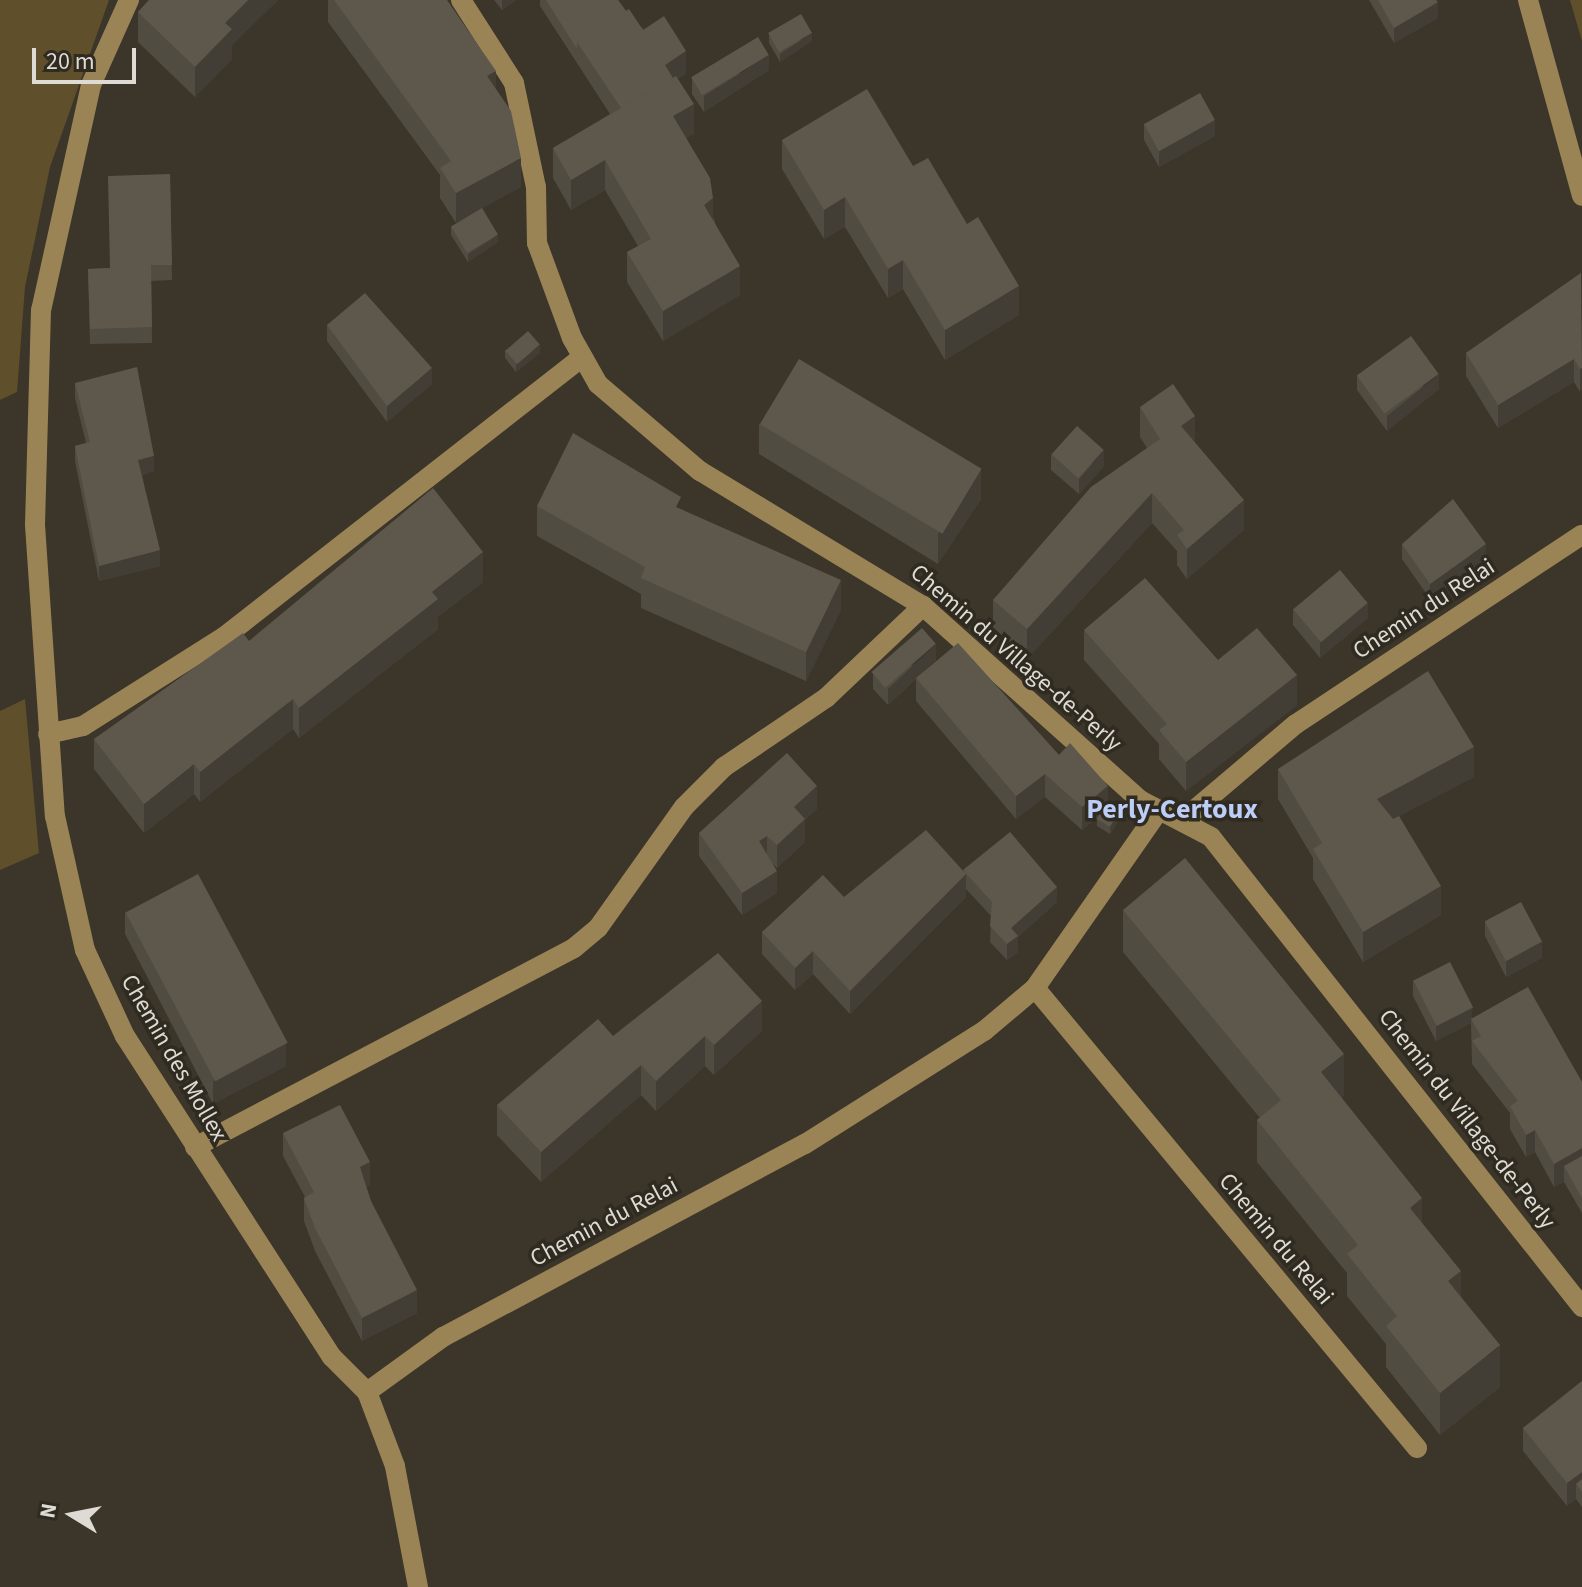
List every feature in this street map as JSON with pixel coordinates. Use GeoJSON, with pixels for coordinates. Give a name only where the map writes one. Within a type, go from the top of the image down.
{"type":"FeatureCollection","features":[{"type":"Feature","properties":{"kind":"street","name":"Chemin des Mollex"},"geometry":{"type":"LineString","coordinates":[[129,0],[91,85],[41,310],[35,525],[48,734],[58,830],[85,950],[125,1036],[332,1357],[367,1392]]}},
{"type":"Feature","properties":{"kind":"street","name":"Chemin du Village-de-Perly"},"geometry":{"type":"LineString","coordinates":[[461,0],[514,83],[536,187],[537,243],[583,357],[598,384],[656,438],[923,606],[1159,810],[1185,818],[1211,837],[1582,1307]]}},
{"type":"Feature","properties":{"kind":"street"},"geometry":{"type":"LineString","coordinates":[[1528,0],[1582,196]]}},
{"type":"Feature","properties":{"kind":"street"},"geometry":{"type":"LineString","coordinates":[[48,734],[83,726],[224,637],[583,357]]}},
{"type":"Feature","properties":{"kind":"street","name":"Chemin du Relai"},"geometry":{"type":"LineString","coordinates":[[1185,818],[1296,724],[1582,535]]}},
{"type":"Feature","properties":{"kind":"street"},"geometry":{"type":"LineString","coordinates":[[195,1147],[574,948],[598,928],[694,797],[796,712],[826,698],[923,606]]}},
{"type":"Feature","properties":{"kind":"street","name":"Chemin du Relai"},"geometry":{"type":"LineString","coordinates":[[367,1392],[443,1337],[805,1144],[984,1031],[1035,988],[1159,810]]}},
{"type":"Feature","properties":{"kind":"street","name":"Chemin du Relai"},"geometry":{"type":"LineString","coordinates":[[1035,988],[1417,1448]]}},
{"type":"Feature","properties":{"kind":"street"},"geometry":{"type":"LineString","coordinates":[[367,1392],[395,1466],[418,1587]]}},
{"type":"Feature","properties":{"kind":"shaded area"},"geometry":{"type":"Polygon","coordinates":[[[0,0],[109,0],[50,167],[25,287],[17,392],[0,400],[0,0]]]}},
{"type":"Feature","properties":{"kind":"shaded area"},"geometry":{"type":"Polygon","coordinates":[[[1570,0],[1582,0],[1582,41],[1570,0]]]}},
{"type":"Feature","properties":{"kind":"shaded area"},"geometry":{"type":"Polygon","coordinates":[[[25,699],[39,853],[0,870],[0,711],[25,699]]]}},
{"type":"Feature","properties":{"kind":"building"},"geometry":{"type":"Polygon","coordinates":[[[149,0],[248,0],[225,23],[232,29],[195,67],[138,12],[149,0]]]}},
{"type":"Feature","properties":{"kind":"building"},"geometry":{"type":"Polygon","coordinates":[[[334,0],[447,0],[496,71],[487,76],[511,111],[521,158],[456,193],[440,168],[451,161],[334,0]]]}},
{"type":"Feature","properties":{"kind":"building"},"geometry":{"type":"Polygon","coordinates":[[[546,0],[618,0],[626,11],[577,42],[577,49],[546,0]]]}},
{"type":"Feature","properties":{"kind":"building"},"geometry":{"type":"Polygon","coordinates":[[[1378,0],[1436,0],[1438,2],[1394,28],[1378,0]]]}},
{"type":"Feature","properties":{"kind":"building"},"geometry":{"type":"Polygon","coordinates":[[[629,9],[643,30],[664,16],[686,51],[665,65],[673,78],[621,108],[577,42],[629,9]]]}},
{"type":"Feature","properties":{"kind":"building"},"geometry":{"type":"Polygon","coordinates":[[[801,14],[812,33],[779,52],[768,33],[801,14]]]}},
{"type":"Feature","properties":{"kind":"building"},"geometry":{"type":"Polygon","coordinates":[[[758,37],[769,55],[702,95],[691,77],[758,37]]]}},
{"type":"Feature","properties":{"kind":"building"},"geometry":{"type":"Polygon","coordinates":[[[676,76],[694,104],[673,116],[710,178],[713,198],[704,205],[740,266],[663,311],[627,252],[651,239],[605,160],[571,180],[553,148],[676,76]]]}},
{"type":"Feature","properties":{"kind":"building"},"geometry":{"type":"Polygon","coordinates":[[[867,89],[913,166],[928,158],[967,224],[978,217],[1019,286],[945,330],[903,260],[888,269],[845,197],[824,210],[782,140],[867,89]]]}},
{"type":"Feature","properties":{"kind":"building"},"geometry":{"type":"Polygon","coordinates":[[[1200,93],[1215,120],[1159,151],[1144,124],[1200,93]]]}},
{"type":"Feature","properties":{"kind":"building"},"geometry":{"type":"Polygon","coordinates":[[[170,174],[172,265],[151,265],[152,327],[90,329],[88,269],[110,268],[108,176],[170,174]]]}},
{"type":"Feature","properties":{"kind":"building"},"geometry":{"type":"Polygon","coordinates":[[[482,208],[498,235],[467,253],[451,227],[482,208]]]}},
{"type":"Feature","properties":{"kind":"building"},"geometry":{"type":"Polygon","coordinates":[[[1581,273],[1582,368],[1574,359],[1498,405],[1466,353],[1581,273]]]}},
{"type":"Feature","properties":{"kind":"building"},"geometry":{"type":"Polygon","coordinates":[[[365,293],[432,368],[387,406],[327,325],[365,293]]]}},
{"type":"Feature","properties":{"kind":"building"},"geometry":{"type":"Polygon","coordinates":[[[528,331],[540,345],[517,364],[505,351],[528,331]]]}},
{"type":"Feature","properties":{"kind":"building"},"geometry":{"type":"Polygon","coordinates":[[[1411,336],[1439,374],[1384,413],[1357,375],[1411,336]]]}},
{"type":"Feature","properties":{"kind":"building"},"geometry":{"type":"Polygon","coordinates":[[[799,359],[982,469],[942,534],[760,424],[799,359]]]}},
{"type":"Feature","properties":{"kind":"building"},"geometry":{"type":"Polygon","coordinates":[[[137,367],[154,456],[138,460],[160,550],[99,566],[75,446],[90,442],[75,383],[137,367]]]}},
{"type":"Feature","properties":{"kind":"building"},"geometry":{"type":"Polygon","coordinates":[[[1173,384],[1195,416],[1181,426],[1244,500],[1187,549],[1177,535],[1184,530],[1152,493],[1027,629],[993,600],[1091,487],[1160,439],[1140,407],[1173,384]]]}},
{"type":"Feature","properties":{"kind":"building"},"geometry":{"type":"Polygon","coordinates":[[[1077,426],[1104,450],[1078,478],[1052,454],[1077,426]]]}},
{"type":"Feature","properties":{"kind":"building"},"geometry":{"type":"Polygon","coordinates":[[[573,433],[681,497],[676,507],[841,580],[806,652],[641,578],[645,567],[537,506],[573,433]]]}},
{"type":"Feature","properties":{"kind":"building"},"geometry":{"type":"Polygon","coordinates":[[[433,488],[483,552],[432,592],[438,599],[299,708],[293,699],[200,772],[194,764],[144,804],[94,739],[243,633],[249,641],[433,488]]]}},
{"type":"Feature","properties":{"kind":"building"},"geometry":{"type":"Polygon","coordinates":[[[1453,499],[1486,544],[1430,584],[1402,544],[1453,499]]]}},
{"type":"Feature","properties":{"kind":"building"},"geometry":{"type":"Polygon","coordinates":[[[1340,570],[1368,603],[1321,642],[1293,609],[1340,570]]]}},
{"type":"Feature","properties":{"kind":"building"},"geometry":{"type":"Polygon","coordinates":[[[1145,578],[1218,660],[1257,628],[1297,675],[1186,762],[1159,730],[1167,724],[1084,630],[1145,578]]]}},
{"type":"Feature","properties":{"kind":"building"},"geometry":{"type":"Polygon","coordinates":[[[922,628],[936,644],[885,688],[871,672],[922,628]]]}},
{"type":"Feature","properties":{"kind":"building"},"geometry":{"type":"Polygon","coordinates":[[[958,643],[1059,755],[1070,743],[1108,786],[1082,807],[1045,774],[1016,796],[916,678],[958,643]]]}},
{"type":"Feature","properties":{"kind":"building"},"geometry":{"type":"Polygon","coordinates":[[[1428,671],[1474,747],[1377,799],[1393,819],[1399,816],[1441,886],[1363,932],[1313,849],[1322,843],[1278,769],[1428,671]]]}},
{"type":"Feature","properties":{"kind":"building"},"geometry":{"type":"Polygon","coordinates":[[[787,753],[817,786],[794,807],[805,819],[777,845],[767,836],[759,841],[777,871],[742,893],[699,833],[787,753]]]}},
{"type":"Feature","properties":{"kind":"building"},"geometry":{"type":"Polygon","coordinates":[[[1108,801],[1121,809],[1110,827],[1097,819],[1108,801]]]}},
{"type":"Feature","properties":{"kind":"building"},"geometry":{"type":"Polygon","coordinates":[[[926,830],[966,874],[850,991],[813,951],[795,968],[762,932],[823,875],[844,897],[926,830]]]}},
{"type":"Feature","properties":{"kind":"building"},"geometry":{"type":"Polygon","coordinates":[[[1010,832],[1057,887],[1011,928],[1018,936],[1007,944],[990,926],[992,902],[963,870],[1010,832]]]}},
{"type":"Feature","properties":{"kind":"building"},"geometry":{"type":"Polygon","coordinates":[[[1185,858],[1344,1054],[1321,1072],[1422,1198],[1410,1208],[1461,1271],[1448,1281],[1500,1345],[1440,1393],[1386,1326],[1397,1316],[1347,1254],[1358,1245],[1257,1120],[1281,1100],[1123,910],[1185,858]]]}},
{"type":"Feature","properties":{"kind":"building"},"geometry":{"type":"Polygon","coordinates":[[[198,874],[288,1043],[215,1081],[126,912],[198,874]]]}},
{"type":"Feature","properties":{"kind":"building"},"geometry":{"type":"Polygon","coordinates":[[[1521,902],[1542,942],[1506,961],[1485,921],[1521,902]]]}},
{"type":"Feature","properties":{"kind":"building"},"geometry":{"type":"Polygon","coordinates":[[[718,953],[762,1001],[714,1045],[705,1036],[656,1081],[641,1065],[541,1152],[497,1105],[598,1019],[613,1036],[718,953]]]}},
{"type":"Feature","properties":{"kind":"building"},"geometry":{"type":"Polygon","coordinates":[[[1450,962],[1473,1007],[1437,1026],[1413,981],[1450,962]]]}},
{"type":"Feature","properties":{"kind":"building"},"geometry":{"type":"Polygon","coordinates":[[[1528,987],[1582,1082],[1582,1148],[1554,1164],[1535,1130],[1526,1135],[1510,1106],[1518,1101],[1472,1041],[1481,1036],[1471,1019],[1528,987]]]}},
{"type":"Feature","properties":{"kind":"building"},"geometry":{"type":"Polygon","coordinates":[[[340,1105],[370,1162],[360,1167],[371,1201],[417,1290],[362,1318],[315,1228],[304,1198],[314,1192],[283,1133],[340,1105]]]}},
{"type":"Feature","properties":{"kind":"building"},"geometry":{"type":"Polygon","coordinates":[[[1582,1156],[1582,1198],[1564,1166],[1582,1156]]]}},
{"type":"Feature","properties":{"kind":"building"},"geometry":{"type":"Polygon","coordinates":[[[1582,1381],[1582,1472],[1567,1483],[1523,1428],[1582,1381]]]}},
{"type":"Feature","properties":{"kind":"district","name":"Perly-Certoux"},"geometry":{"type":"Point","coordinates":[1172,809]}}]}
